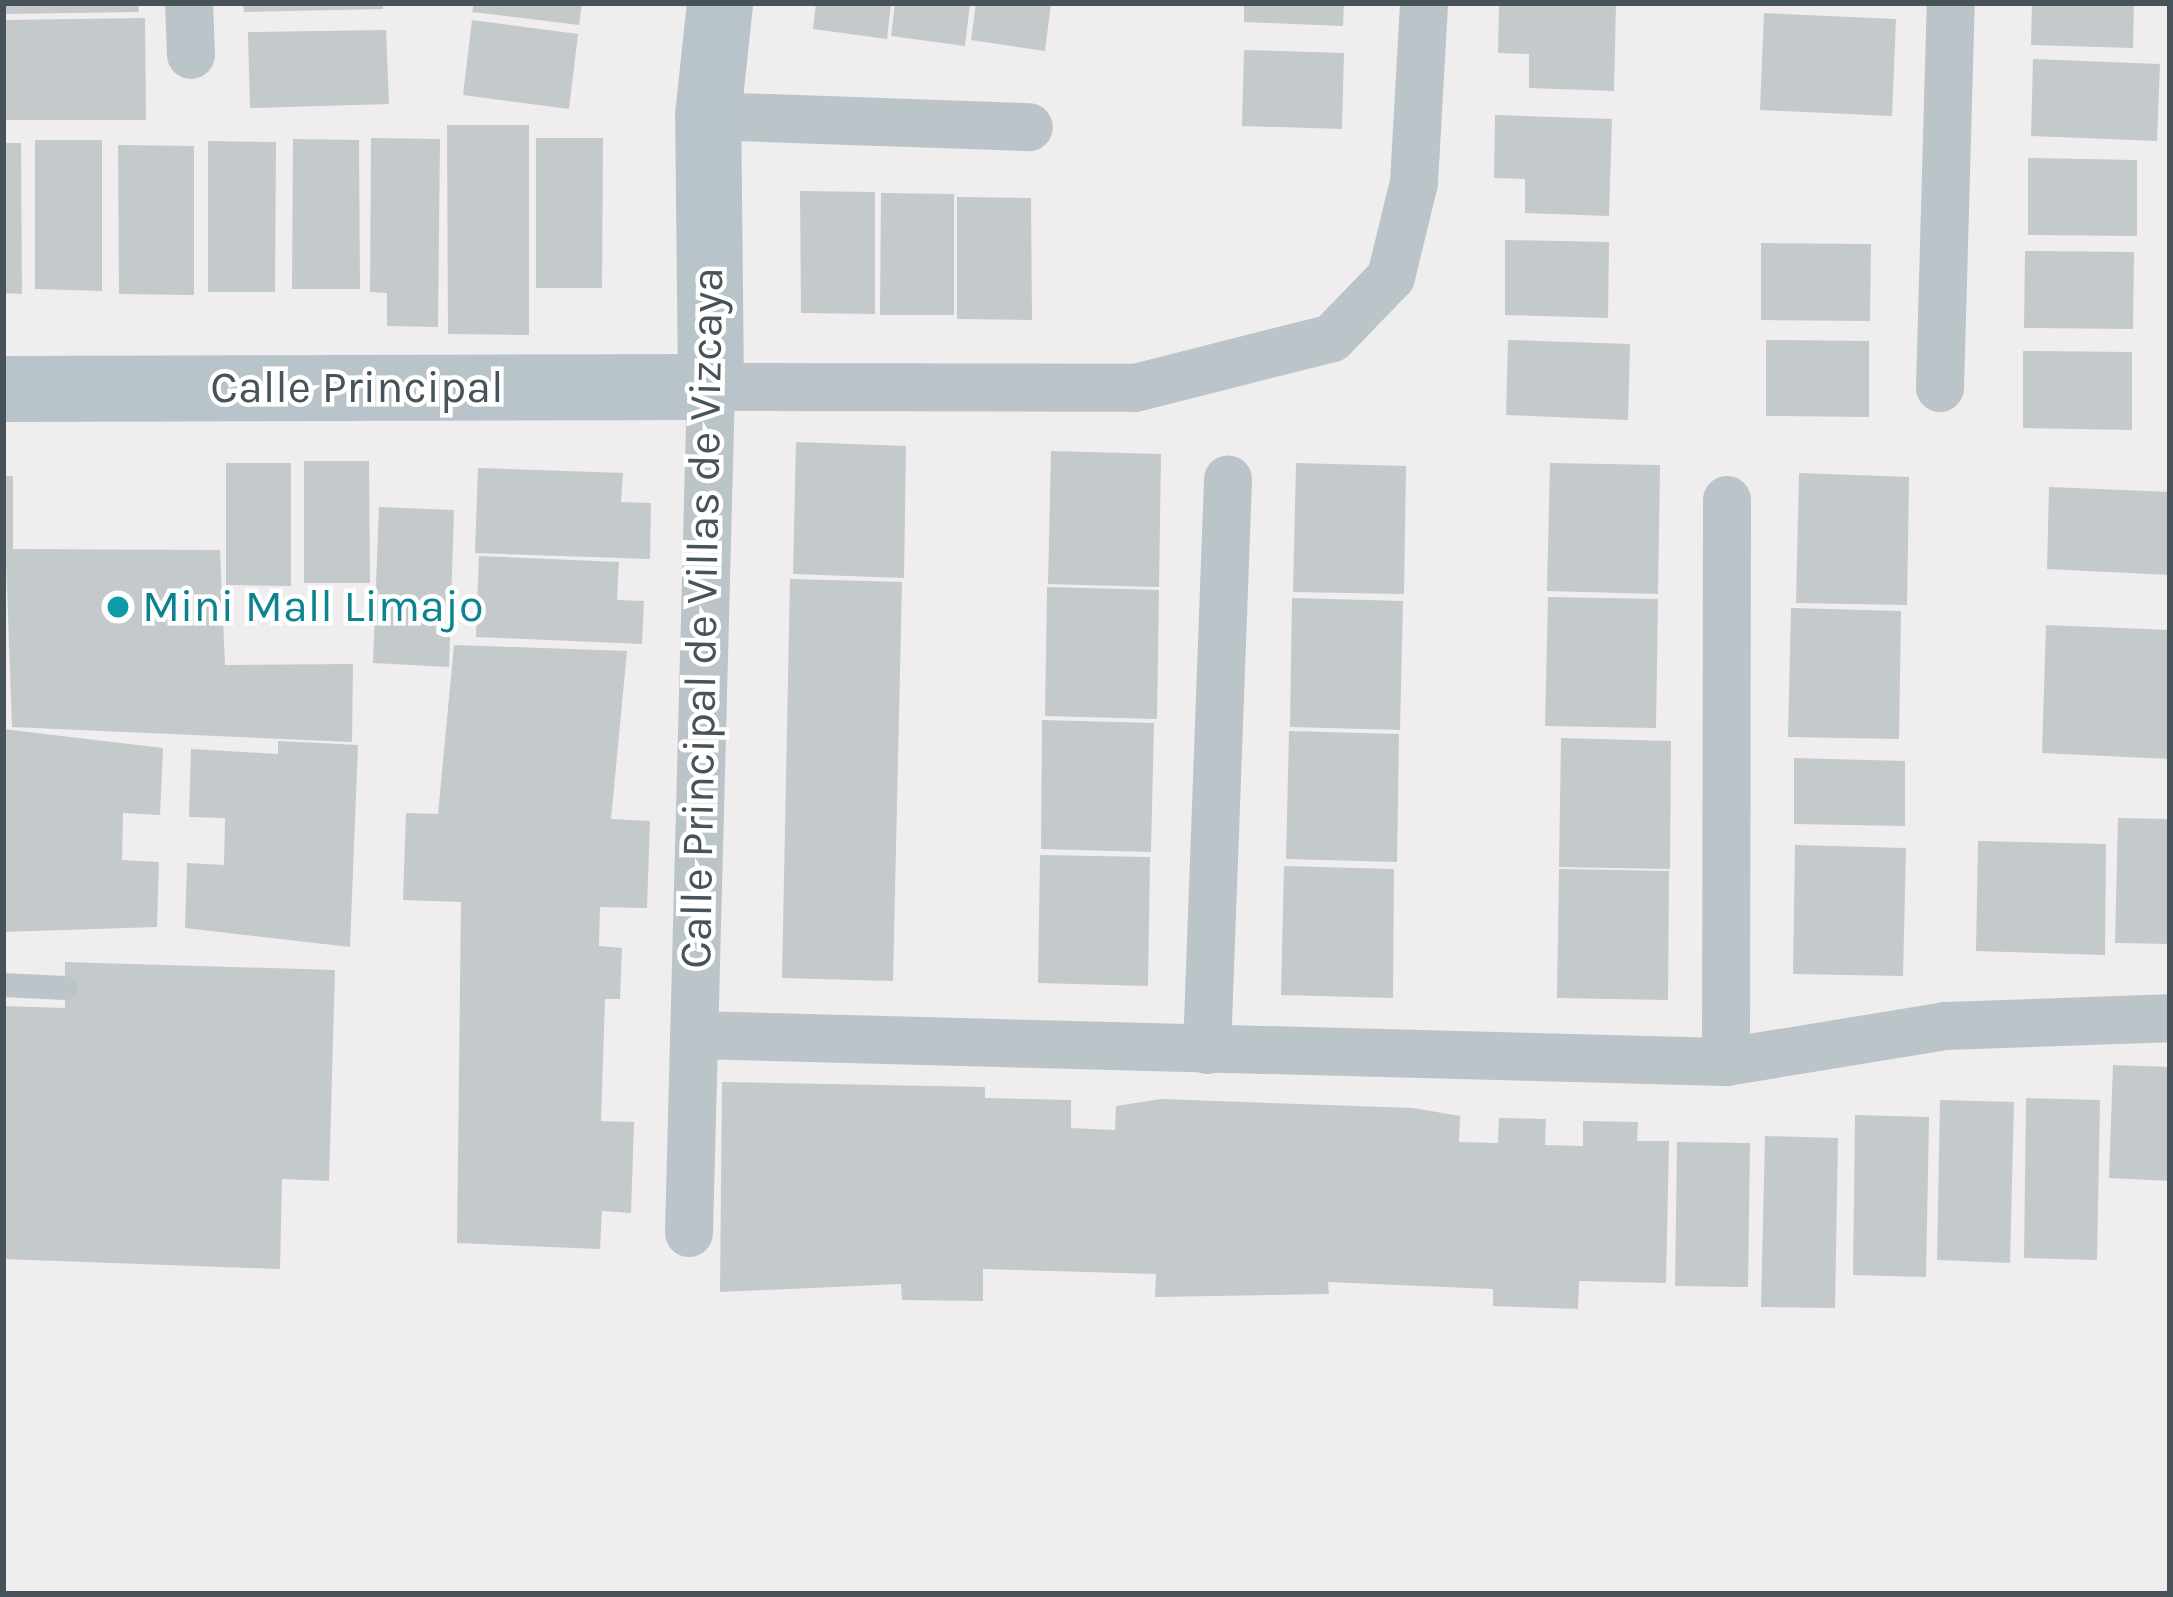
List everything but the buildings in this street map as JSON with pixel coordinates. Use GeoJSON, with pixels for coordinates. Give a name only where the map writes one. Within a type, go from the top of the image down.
{"type":"FeatureCollection","features":[{"type":"Feature","properties":{"kind":"street"},"geometry":{"type":"LineString","coordinates":[[189,3],[191,56]]}},
{"type":"Feature","properties":{"kind":"street","name":"Calle Principal de Villas de Vizcaya"},"geometry":{"type":"LineString","coordinates":[[689,1233],[711,387],[708,116],[720,3]]}},
{"type":"Feature","properties":{"kind":"street"},"geometry":{"type":"LineString","coordinates":[[711,387],[1135,388],[1332,338],[1391,277],[1414,183],[1424,3]]}},
{"type":"Feature","properties":{"kind":"street"},"geometry":{"type":"LineString","coordinates":[[1940,388],[1951,3]]}},
{"type":"Feature","properties":{"kind":"street"},"geometry":{"type":"LineString","coordinates":[[708,116],[1030,127]]}},
{"type":"Feature","properties":{"kind":"street","name":"Calle Principal"},"geometry":{"type":"LineString","coordinates":[[3,389],[711,387]]}},
{"type":"Feature","properties":{"kind":"street"},"geometry":{"type":"LineString","coordinates":[[1208,1050],[1228,479]]}},
{"type":"Feature","properties":{"kind":"street"},"geometry":{"type":"LineString","coordinates":[[1726,1062],[1727,500]]}},
{"type":"Feature","properties":{"kind":"street"},"geometry":{"type":"LineString","coordinates":[[694,1035],[1726,1062],[1946,1026],[2170,1018]]}},
{"type":"Feature","properties":{"kind":"lane"},"geometry":{"type":"LineString","coordinates":[[3,985],[65,988]]}},
{"type":"Feature","properties":{"kind":"place","name":"Mini Mall Limajo"},"geometry":{"type":"Point","coordinates":[118,607]}}]}
